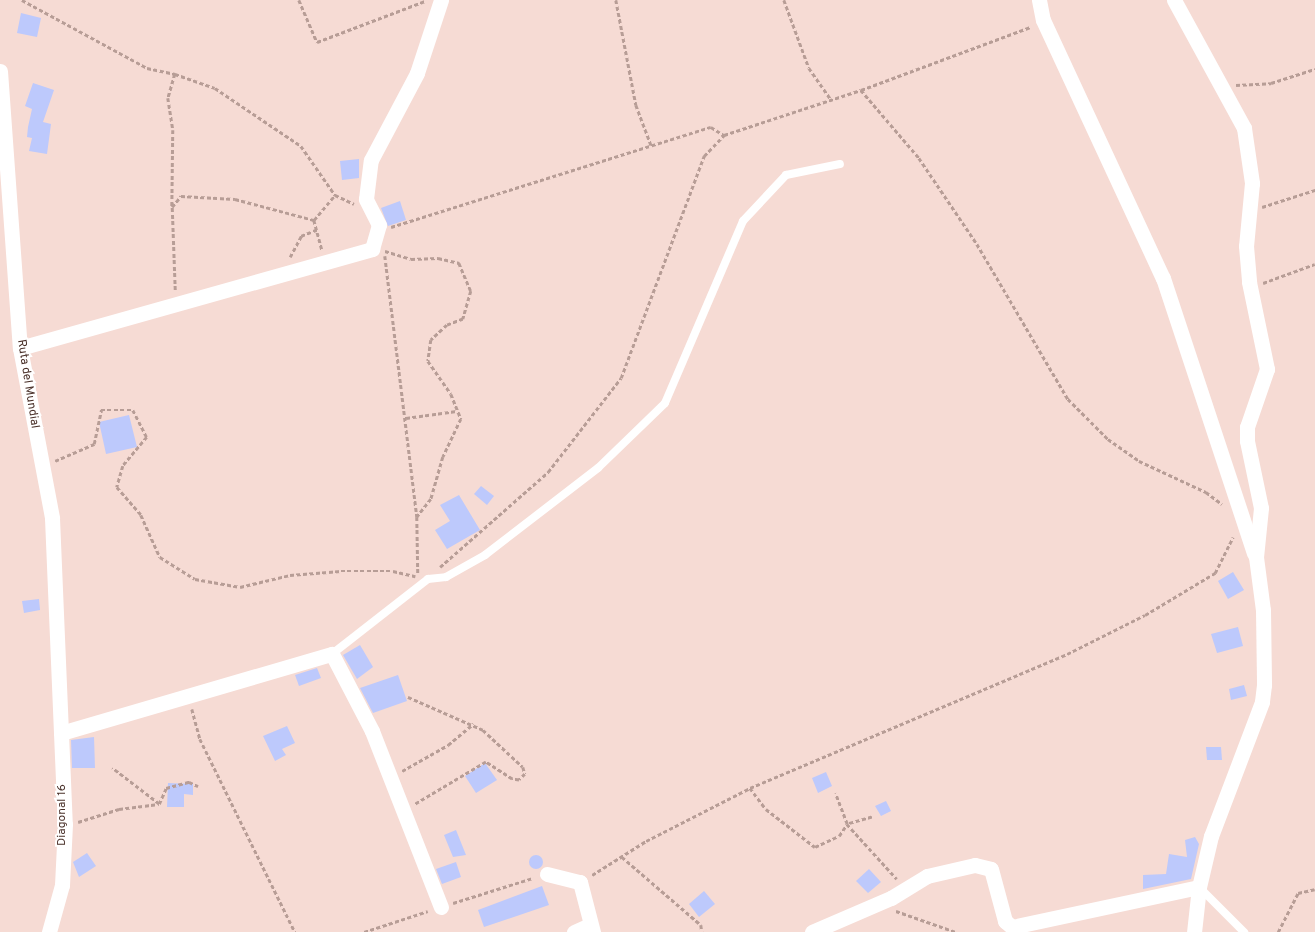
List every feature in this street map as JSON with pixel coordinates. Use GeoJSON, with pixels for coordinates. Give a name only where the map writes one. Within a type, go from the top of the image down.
{"type":"FeatureCollection","features":[{"type":"Feature","properties":{"kind":"street"},"geometry":{"type":"LineString","coordinates":[[20,348],[175,302],[372,249],[379,240],[379,225],[366,200],[370,160],[417,73],[441,0]]}},
{"type":"Feature","properties":{"kind":"street"},"geometry":{"type":"LineString","coordinates":[[1039,0],[1044,20],[1163,278],[1240,518],[1256,557]]}},
{"type":"Feature","properties":{"kind":"street"},"geometry":{"type":"LineString","coordinates":[[1174,0],[1244,128],[1252,182],[1249,209],[1249,282],[1267,369],[1248,427],[1260,508],[1256,557],[1263,610],[1262,702],[1211,836],[1199,887],[1194,932]]}},
{"type":"Feature","properties":{"kind":"street","name":"Ruta del Mundial"},"geometry":{"type":"LineString","coordinates":[[0,71],[20,348],[52,518],[60,696]]}},
{"type":"Feature","properties":{"kind":"street"},"geometry":{"type":"LineString","coordinates":[[61,733],[332,654],[372,731],[441,907]]}},
{"type":"Feature","properties":{"kind":"street","name":"Diagonal 16"},"geometry":{"type":"LineString","coordinates":[[49,932],[62,885],[64,824],[60,696]]}},
{"type":"Feature","properties":{"kind":"street"},"geometry":{"type":"LineString","coordinates":[[812,932],[877,904],[946,870],[975,865],[990,869],[1005,921],[1012,927],[1199,887]]}},
{"type":"Feature","properties":{"kind":"street"},"geometry":{"type":"LineString","coordinates":[[547,874],[580,882],[592,928],[574,932]]}},
{"type":"Feature","properties":{"kind":"lane"},"geometry":{"type":"LineString","coordinates":[[332,654],[428,579],[446,577],[485,555],[598,468],[665,403],[743,221],[786,174],[840,164]]}},
{"type":"Feature","properties":{"kind":"lane"},"geometry":{"type":"LineString","coordinates":[[1199,887],[1244,932]]}},
{"type":"Feature","properties":{"kind":"path"},"geometry":{"type":"LineString","coordinates":[[22,0],[148,68],[174,74],[215,88],[301,146],[335,195],[352,204],[366,200]]}},
{"type":"Feature","properties":{"kind":"path"},"geometry":{"type":"LineString","coordinates":[[299,0],[317,42],[429,0]]}},
{"type":"Feature","properties":{"kind":"path"},"geometry":{"type":"LineString","coordinates":[[616,0],[636,105],[651,145]]}},
{"type":"Feature","properties":{"kind":"path"},"geometry":{"type":"LineString","coordinates":[[784,0],[809,68],[832,101]]}},
{"type":"Feature","properties":{"kind":"path"},"geometry":{"type":"LineString","coordinates":[[41,466],[94,444],[101,410],[133,410],[148,437],[123,466],[117,487],[141,515],[160,558],[195,579],[240,587],[290,575],[341,571],[393,571],[428,579],[548,472],[621,378],[704,156],[724,135],[832,101],[1012,35],[1044,20]]}},
{"type":"Feature","properties":{"kind":"path"},"geometry":{"type":"LineString","coordinates":[[1222,89],[1271,83],[1315,69]]}},
{"type":"Feature","properties":{"kind":"path"},"geometry":{"type":"LineString","coordinates":[[174,74],[168,98],[173,130],[172,208],[175,302]]}},
{"type":"Feature","properties":{"kind":"path"},"geometry":{"type":"LineString","coordinates":[[580,882],[622,857],[750,788],[824,753],[1067,654],[1145,615],[1215,573],[1228,553],[1240,518],[1206,492],[1139,461],[1108,439],[1068,399],[978,244],[919,158],[861,90]]}},
{"type":"Feature","properties":{"kind":"path"},"geometry":{"type":"LineString","coordinates":[[379,240],[651,145],[711,127],[724,135]]}},
{"type":"Feature","properties":{"kind":"path"},"geometry":{"type":"LineString","coordinates":[[1249,209],[1267,207],[1315,190]]}},
{"type":"Feature","properties":{"kind":"path"},"geometry":{"type":"LineString","coordinates":[[314,220],[335,195]]}},
{"type":"Feature","properties":{"kind":"path"},"geometry":{"type":"LineString","coordinates":[[172,208],[181,196],[236,200],[314,220]]}},
{"type":"Feature","properties":{"kind":"path"},"geometry":{"type":"LineString","coordinates":[[314,220],[318,230],[323,262]]}},
{"type":"Feature","properties":{"kind":"path"},"geometry":{"type":"LineString","coordinates":[[290,271],[290,252],[301,236],[318,230]]}},
{"type":"Feature","properties":{"kind":"path"},"geometry":{"type":"LineString","coordinates":[[379,240],[411,260],[438,258],[459,263],[471,291],[463,319],[447,325],[431,340],[428,361],[458,411],[461,420],[443,457],[432,499],[418,517]]}},
{"type":"Feature","properties":{"kind":"path"},"geometry":{"type":"LineString","coordinates":[[379,240],[406,418],[418,517],[418,576]]}},
{"type":"Feature","properties":{"kind":"path"},"geometry":{"type":"LineString","coordinates":[[1249,282],[1268,283],[1315,264]]}},
{"type":"Feature","properties":{"kind":"path"},"geometry":{"type":"LineString","coordinates":[[406,418],[458,411]]}},
{"type":"Feature","properties":{"kind":"path"},"geometry":{"type":"LineString","coordinates":[[188,697],[200,739],[295,932]]}},
{"type":"Feature","properties":{"kind":"path"},"geometry":{"type":"LineString","coordinates":[[404,814],[486,762],[512,779],[519,780],[525,774],[523,767],[473,724],[408,697]]}},
{"type":"Feature","properties":{"kind":"path"},"geometry":{"type":"LineString","coordinates":[[390,778],[448,745],[473,724]]}},
{"type":"Feature","properties":{"kind":"path"},"geometry":{"type":"LineString","coordinates":[[112,768],[159,804]]}},
{"type":"Feature","properties":{"kind":"path"},"geometry":{"type":"LineString","coordinates":[[159,804],[166,788],[189,782],[198,786]]}},
{"type":"Feature","properties":{"kind":"path"},"geometry":{"type":"LineString","coordinates":[[750,788],[766,808],[815,848],[839,836],[847,824],[872,817]]}},
{"type":"Feature","properties":{"kind":"path"},"geometry":{"type":"LineString","coordinates":[[835,792],[847,824],[894,875],[902,891]]}},
{"type":"Feature","properties":{"kind":"path"},"geometry":{"type":"LineString","coordinates":[[64,824],[97,819],[119,808],[159,804]]}},
{"type":"Feature","properties":{"kind":"path"},"geometry":{"type":"LineString","coordinates":[[622,857],[701,925],[702,932]]}},
{"type":"Feature","properties":{"kind":"path"},"geometry":{"type":"LineString","coordinates":[[1278,932],[1298,893],[1315,889]]}},
{"type":"Feature","properties":{"kind":"path"},"geometry":{"type":"LineString","coordinates":[[877,904],[956,932]]}},
{"type":"Feature","properties":{"kind":"building"},"geometry":{"type":"Polygon","coordinates":[[[21,13],[41,18],[37,37],[17,33],[21,13]]]}},
{"type":"Feature","properties":{"kind":"building"},"geometry":{"type":"Polygon","coordinates":[[[33,83],[54,90],[43,122],[51,124],[47,154],[29,151],[32,138],[27,137],[32,109],[25,106],[33,83]]]}},
{"type":"Feature","properties":{"kind":"building"},"geometry":{"type":"Polygon","coordinates":[[[359,159],[359,178],[342,180],[340,161],[359,159]]]}},
{"type":"Feature","properties":{"kind":"building"},"geometry":{"type":"Polygon","coordinates":[[[400,201],[406,220],[388,226],[381,208],[400,201]]]}},
{"type":"Feature","properties":{"kind":"building"},"geometry":{"type":"Polygon","coordinates":[[[129,415],[137,447],[106,454],[99,422],[129,415]]]}},
{"type":"Feature","properties":{"kind":"building"},"geometry":{"type":"Polygon","coordinates":[[[481,486],[494,496],[487,505],[474,494],[481,486]]]}},
{"type":"Feature","properties":{"kind":"building"},"geometry":{"type":"Polygon","coordinates":[[[459,495],[480,530],[447,549],[435,530],[450,521],[440,505],[459,495]]]}},
{"type":"Feature","properties":{"kind":"building"},"geometry":{"type":"Polygon","coordinates":[[[1233,572],[1244,590],[1228,599],[1218,581],[1233,572]]]}},
{"type":"Feature","properties":{"kind":"building"},"geometry":{"type":"Polygon","coordinates":[[[39,599],[40,610],[24,613],[22,601],[39,599]]]}},
{"type":"Feature","properties":{"kind":"building"},"geometry":{"type":"Polygon","coordinates":[[[1238,627],[1243,646],[1217,653],[1211,634],[1238,627]]]}},
{"type":"Feature","properties":{"kind":"building"},"geometry":{"type":"Polygon","coordinates":[[[360,645],[373,667],[357,679],[343,655],[360,645]]]}},
{"type":"Feature","properties":{"kind":"building"},"geometry":{"type":"Polygon","coordinates":[[[317,668],[321,678],[299,686],[295,675],[317,668]]]}},
{"type":"Feature","properties":{"kind":"building"},"geometry":{"type":"Polygon","coordinates":[[[398,675],[407,701],[373,713],[360,688],[398,675]]]}},
{"type":"Feature","properties":{"kind":"building"},"geometry":{"type":"Polygon","coordinates":[[[1244,685],[1247,696],[1231,700],[1229,689],[1244,685]]]}},
{"type":"Feature","properties":{"kind":"building"},"geometry":{"type":"Polygon","coordinates":[[[287,726],[295,743],[282,749],[286,755],[275,761],[263,736],[287,726]]]}},
{"type":"Feature","properties":{"kind":"building"},"geometry":{"type":"Polygon","coordinates":[[[94,737],[95,768],[72,768],[71,740],[94,737]]]}},
{"type":"Feature","properties":{"kind":"building"},"geometry":{"type":"Polygon","coordinates":[[[1206,747],[1221,747],[1222,760],[1207,760],[1206,747]]]}},
{"type":"Feature","properties":{"kind":"building"},"geometry":{"type":"Polygon","coordinates":[[[485,763],[497,780],[476,793],[465,776],[485,763]]]}},
{"type":"Feature","properties":{"kind":"building"},"geometry":{"type":"Polygon","coordinates":[[[826,772],[832,786],[818,793],[812,778],[826,772]]]}},
{"type":"Feature","properties":{"kind":"building"},"geometry":{"type":"Polygon","coordinates":[[[168,783],[193,784],[193,795],[184,794],[184,807],[167,807],[168,783]]]}},
{"type":"Feature","properties":{"kind":"building"},"geometry":{"type":"Polygon","coordinates":[[[886,801],[891,811],[881,816],[875,806],[886,801]]]}},
{"type":"Feature","properties":{"kind":"building"},"geometry":{"type":"Polygon","coordinates":[[[456,830],[466,855],[453,857],[444,835],[456,830]]]}},
{"type":"Feature","properties":{"kind":"building"},"geometry":{"type":"Polygon","coordinates":[[[1195,837],[1199,844],[1191,879],[1143,889],[1143,875],[1166,874],[1169,854],[1187,857],[1185,840],[1195,837]]]}},
{"type":"Feature","properties":{"kind":"building"},"geometry":{"type":"Polygon","coordinates":[[[87,853],[96,866],[79,877],[73,862],[87,853]]]}},
{"type":"Feature","properties":{"kind":"building"},"geometry":{"type":"Polygon","coordinates":[[[533,855],[539,855],[543,862],[539,869],[533,869],[529,865],[529,859],[533,855]]]}},
{"type":"Feature","properties":{"kind":"building"},"geometry":{"type":"Polygon","coordinates":[[[456,862],[461,877],[442,884],[436,869],[456,862]]]}},
{"type":"Feature","properties":{"kind":"building"},"geometry":{"type":"Polygon","coordinates":[[[869,869],[881,882],[868,893],[856,881],[869,869]]]}},
{"type":"Feature","properties":{"kind":"building"},"geometry":{"type":"Polygon","coordinates":[[[542,886],[549,905],[484,927],[478,910],[542,886]]]}},
{"type":"Feature","properties":{"kind":"building"},"geometry":{"type":"Polygon","coordinates":[[[704,891],[715,904],[699,917],[689,904],[704,891]]]}}]}
